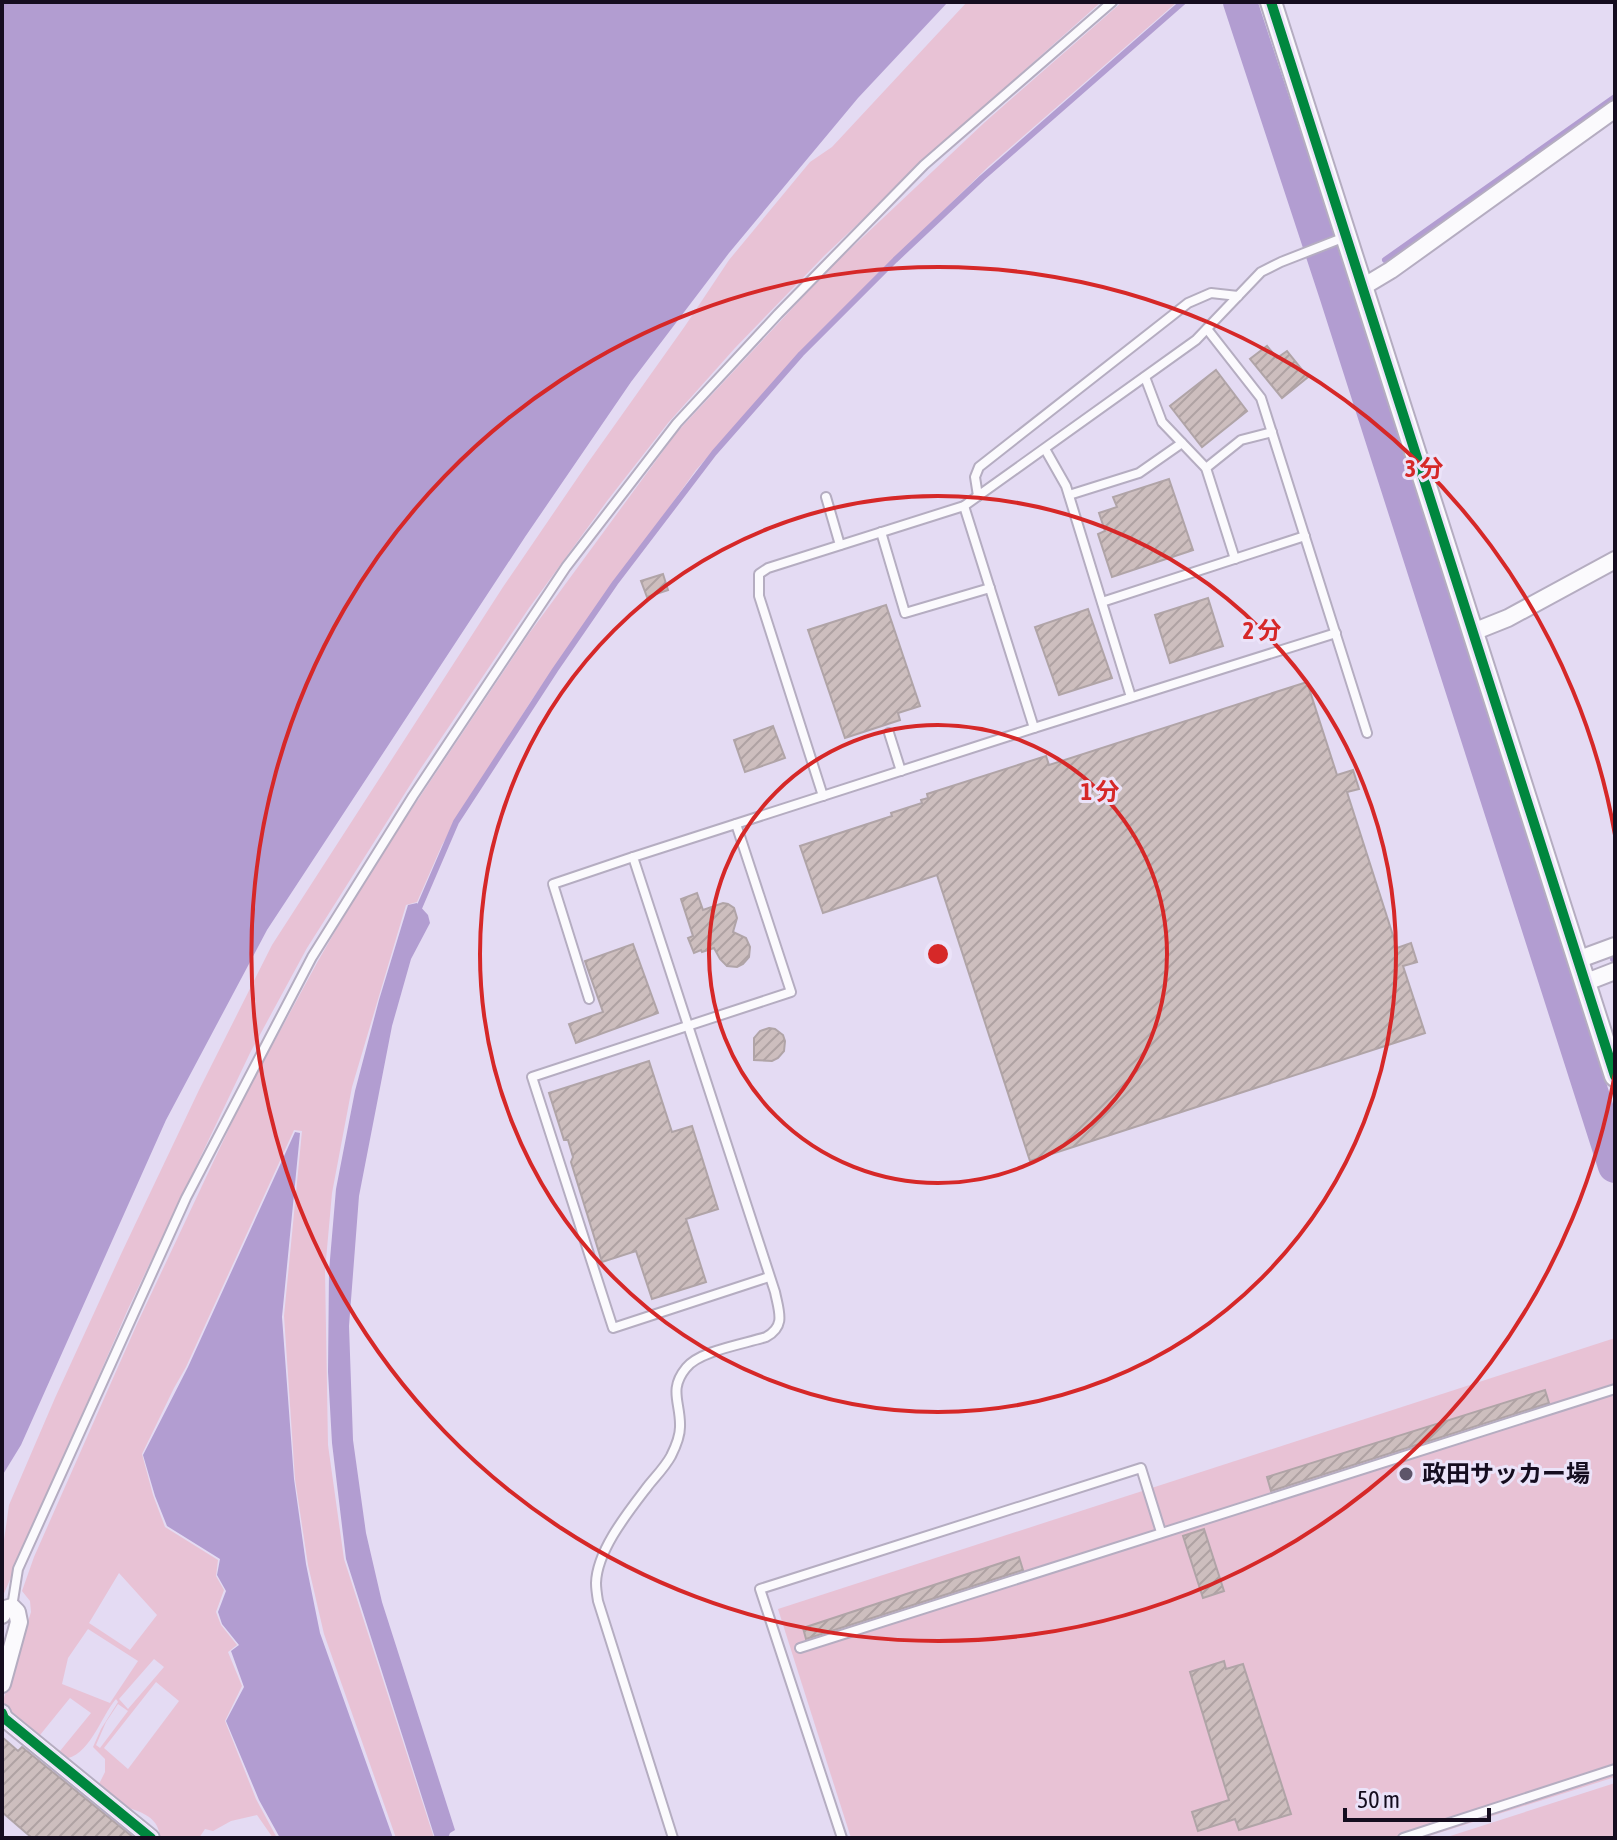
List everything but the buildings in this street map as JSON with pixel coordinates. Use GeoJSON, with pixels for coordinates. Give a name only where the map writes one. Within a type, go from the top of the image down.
{"type":"FeatureCollection","features":[{"type":"Feature","properties":{"kind":"street"},"geometry":{"type":"LineString","coordinates":[[1271,2],[1337,240],[1361,288],[1615,1076]]}},
{"type":"Feature","properties":{"kind":"street"},"geometry":{"type":"LineString","coordinates":[[1361,288],[1391,270],[1615,109]]}},
{"type":"Feature","properties":{"kind":"street"},"geometry":{"type":"LineString","coordinates":[[1473,632],[1508,618],[1615,560]]}},
{"type":"Feature","properties":{"kind":"street"},"geometry":{"type":"LineString","coordinates":[[1577,960],[1615,946]]}},
{"type":"Feature","properties":{"kind":"street"},"geometry":{"type":"LineString","coordinates":[[1584,983],[1615,971]]}},
{"type":"Feature","properties":{"kind":"street"},"geometry":{"type":"LineString","coordinates":[[2,1684],[19,1622],[17,1612],[7,1611]]}},
{"type":"Feature","properties":{"kind":"street"},"geometry":{"type":"LineString","coordinates":[[2,1713],[4,1718],[151,1838]]}},
{"type":"Feature","properties":{"kind":"lane"},"geometry":{"type":"LineString","coordinates":[[7,1611],[18,1569],[186,1198],[312,957],[413,796],[566,567],[677,423],[778,314],[924,165],[1112,2]]}},
{"type":"Feature","properties":{"kind":"lane"},"geometry":{"type":"LineString","coordinates":[[823,796],[759,596],[759,574],[768,568],[964,506],[1196,340],[1261,272],[1337,240]]}},
{"type":"Feature","properties":{"kind":"lane"},"geometry":{"type":"LineString","coordinates":[[978,496],[975,477],[979,467],[1188,303],[1211,293],[1238,296]]}},
{"type":"Feature","properties":{"kind":"lane"},"geometry":{"type":"LineString","coordinates":[[1207,329],[1261,398],[1367,733]]}},
{"type":"Feature","properties":{"kind":"lane"},"geometry":{"type":"LineString","coordinates":[[1145,377],[1162,422],[1206,468],[1235,559]]}},
{"type":"Feature","properties":{"kind":"lane"},"geometry":{"type":"LineString","coordinates":[[1206,468],[1241,440],[1272,432]]}},
{"type":"Feature","properties":{"kind":"lane"},"geometry":{"type":"LineString","coordinates":[[1069,495],[1139,473],[1182,443]]}},
{"type":"Feature","properties":{"kind":"lane"},"geometry":{"type":"LineString","coordinates":[[1045,449],[1066,486],[1131,697]]}},
{"type":"Feature","properties":{"kind":"lane"},"geometry":{"type":"LineString","coordinates":[[826,497],[840,545]]}},
{"type":"Feature","properties":{"kind":"lane"},"geometry":{"type":"LineString","coordinates":[[964,506],[1034,728]]}},
{"type":"Feature","properties":{"kind":"lane"},"geometry":{"type":"LineString","coordinates":[[881,532],[905,613],[990,588]]}},
{"type":"Feature","properties":{"kind":"lane"},"geometry":{"type":"LineString","coordinates":[[1102,602],[1305,536]]}},
{"type":"Feature","properties":{"kind":"lane"},"geometry":{"type":"LineString","coordinates":[[589,999],[553,884],[1336,633]]}},
{"type":"Feature","properties":{"kind":"lane"},"geometry":{"type":"LineString","coordinates":[[889,733],[901,771]]}},
{"type":"Feature","properties":{"kind":"lane"},"geometry":{"type":"LineString","coordinates":[[736,824],[791,992],[532,1077],[613,1328],[769,1277]]}},
{"type":"Feature","properties":{"kind":"lane"},"geometry":{"type":"LineString","coordinates":[[633,857],[775,1292],[779,1317],[779,1327],[766,1337],[701,1357],[688,1365],[679,1379],[675,1395],[680,1427],[670,1459],[608,1543],[600,1561],[596,1582],[598,1601],[673,1838]]}},
{"type":"Feature","properties":{"kind":"lane"},"geometry":{"type":"LineString","coordinates":[[800,1648],[1615,1389]]}},
{"type":"Feature","properties":{"kind":"lane"},"geometry":{"type":"LineString","coordinates":[[842,1838],[760,1589],[1141,1468],[1161,1532]]}},
{"type":"Feature","properties":{"kind":"lane"},"geometry":{"type":"LineString","coordinates":[[1403,1838],[1615,1769]]}},
{"type":"Feature","properties":{"kind":"shaded area"},"geometry":{"type":"Polygon","coordinates":[[[2,2],[948,2],[858,98],[729,253],[631,382],[525,537],[267,930],[166,1120],[21,1445],[2,1476],[2,2]]]}},
{"type":"Feature","properties":{"kind":"shaded area"},"geometry":{"type":"Polygon","coordinates":[[[967,2],[1101,2],[952,135],[825,255],[735,348],[668,423],[529,608],[419,771],[307,948],[250,1053],[128,1309],[2,1598],[2,1554],[9,1505],[122,1252],[272,945],[503,587],[729,260],[810,162],[832,147],[967,2]]]}},
{"type":"Feature","properties":{"kind":"shaded area"},"geometry":{"type":"Polygon","coordinates":[[[1122,2],[1177,2],[989,166],[817,334],[696,470],[531,701],[442,845],[417,902],[406,905],[352,1087],[332,1193],[325,1271],[328,1445],[344,1559],[434,1838],[396,1838],[324,1634],[308,1565],[295,1479],[284,1316],[302,1131],[294,1130],[186,1367],[142,1454],[165,1527],[218,1560],[216,1576],[224,1590],[216,1612],[221,1625],[237,1645],[228,1652],[242,1686],[225,1721],[256,1799],[277,1838],[273,1838],[257,1815],[231,1821],[213,1831],[205,1829],[199,1838],[160,1838],[159,1830],[151,1819],[115,1803],[97,1788],[105,1772],[105,1759],[93,1747],[101,1729],[118,1702],[116,1699],[80,1752],[63,1759],[7,1712],[3,1701],[31,1612],[30,1601],[22,1591],[34,1557],[137,1324],[241,1103],[367,876],[528,635],[677,432],[829,269],[985,122],[1122,2]],[[119,1573],[89,1623],[130,1650],[157,1615],[119,1573]],[[88,1629],[68,1658],[62,1684],[110,1703],[138,1661],[88,1629]],[[154,1659],[119,1699],[128,1709],[164,1667],[154,1659]],[[156,1682],[104,1748],[128,1769],[179,1701],[156,1682]],[[70,1698],[40,1735],[60,1751],[91,1713],[70,1698]],[[118,1704],[96,1745],[100,1748],[128,1711],[118,1704]]]}},
{"type":"Feature","properties":{"kind":"shaded area"},"geometry":{"type":"Polygon","coordinates":[[[417,903],[428,915],[430,923],[411,959],[392,1026],[359,1196],[349,1326],[353,1440],[366,1533],[382,1602],[455,1830],[448,1838],[435,1838],[346,1559],[332,1443],[328,1372],[329,1271],[336,1189],[355,1091],[379,1000],[408,905],[417,903]]]}},
{"type":"Feature","properties":{"kind":"shaded area"},"geometry":{"type":"Polygon","coordinates":[[[295,1132],[300,1133],[282,1317],[294,1479],[320,1633],[393,1838],[280,1838],[259,1800],[226,1721],[244,1687],[231,1651],[239,1645],[222,1624],[218,1612],[226,1591],[217,1575],[220,1559],[167,1526],[143,1455],[188,1367],[295,1132]]]}},
{"type":"Feature","properties":{"kind":"shaded area","name":"政田サッカー場"},"geometry":{"type":"Polygon","coordinates":[[[1615,1338],[1615,1777],[1423,1838],[851,1838],[778,1609],[1615,1338]]]}},
{"type":"Feature","properties":{"kind":"shaded area"},"geometry":{"type":"Polygon","coordinates":[[[1615,1783],[1615,1838],[1444,1838],[1615,1783]]]}},
{"type":"Feature","properties":{"kind":"waterway"},"geometry":{"type":"LineString","coordinates":[[419,908],[456,822],[615,583],[714,453],[801,354],[895,260],[982,178],[1183,2]]}},
{"type":"Feature","properties":{"kind":"waterway"},"geometry":{"type":"LineString","coordinates":[[1240,2],[1615,1166]]}},
{"type":"Feature","properties":{"kind":"waterway"},"geometry":{"type":"LineString","coordinates":[[1385,260],[1615,97]]}},
{"type":"Feature","properties":{"kind":"waterway"},"geometry":{"type":"LineString","coordinates":[[1336,294],[1342,290]]}},
{"type":"Feature","properties":{"kind":"waterway"},"geometry":{"type":"LineString","coordinates":[[1556,981],[1565,978]]}},
{"type":"Feature","properties":{"kind":"cycle path"},"geometry":{"type":"LineString","coordinates":[[1271,2],[1615,1076]]}},
{"type":"Feature","properties":{"kind":"cycle path"},"geometry":{"type":"LineString","coordinates":[[2,1713],[4,1718],[151,1838]]}},
{"type":"Feature","properties":{"kind":"place","name":"政田サッカー場"},"geometry":{"type":"Point","coordinates":[1406,1474]}}]}
